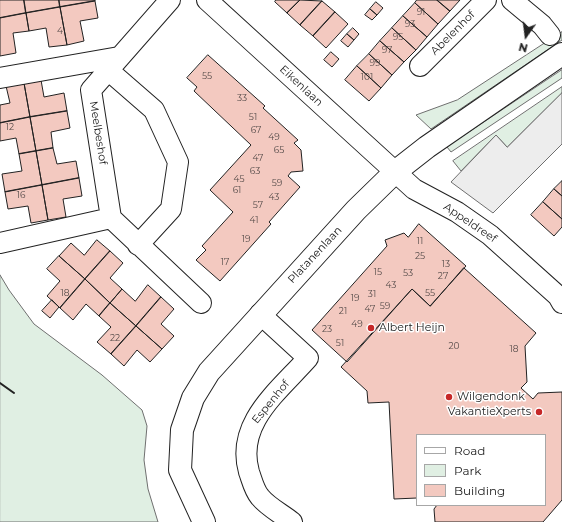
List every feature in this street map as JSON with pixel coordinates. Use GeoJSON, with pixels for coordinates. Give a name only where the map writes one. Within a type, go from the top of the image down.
{"type":"FeatureCollection","features":[{"type":"Feature","properties":{"kind":"street","name":"Meelbeshof"},"geometry":{"type":"LineString","coordinates":[[111,218],[92,90],[170,0]]}},
{"type":"Feature","properties":{"kind":"street","name":"Eikenlaan"},"geometry":{"type":"LineString","coordinates":[[207,0],[394,172]]}},
{"type":"Feature","properties":{"kind":"street","name":"Abelenhof"},"geometry":{"type":"LineString","coordinates":[[420,66],[486,0]]}},
{"type":"Feature","properties":{"kind":"street"},"geometry":{"type":"LineString","coordinates":[[512,0],[542,25],[550,35]]}},
{"type":"Feature","properties":{"kind":"street","name":"Platanenlaan"},"geometry":{"type":"LineString","coordinates":[[204,522],[180,470],[182,430],[193,398],[208,372],[356,210],[394,172],[562,54]]}},
{"type":"Feature","properties":{"kind":"street"},"geometry":{"type":"LineString","coordinates":[[0,78],[114,64],[154,110],[178,162],[171,209],[138,245]]}},
{"type":"Feature","properties":{"kind":"street","name":"Appeldreef"},"geometry":{"type":"LineString","coordinates":[[394,172],[414,189],[457,212],[490,235],[560,300]]}},
{"type":"Feature","properties":{"kind":"street"},"geometry":{"type":"LineString","coordinates":[[0,243],[111,218],[201,303]]}},
{"type":"Feature","properties":{"kind":"street","name":"Espenhof"},"geometry":{"type":"LineString","coordinates":[[260,314],[308,358],[256,416],[248,434],[246,451],[253,484],[260,497],[292,522]]}},
{"type":"Feature","properties":{"kind":"green space"},"geometry":{"type":"Polygon","coordinates":[[[562,32],[562,40],[431,129],[416,115],[457,100],[562,32]]]}},
{"type":"Feature","properties":{"kind":"green space"},"geometry":{"type":"Polygon","coordinates":[[[562,70],[562,78],[451,152],[447,147],[562,70]]]}},
{"type":"Feature","properties":{"kind":"green space"},"geometry":{"type":"Polygon","coordinates":[[[562,87],[562,93],[507,147],[496,135],[461,171],[453,161],[562,87]]]}},
{"type":"Feature","properties":{"kind":"green space"},"geometry":{"type":"Polygon","coordinates":[[[0,275],[34,324],[102,375],[142,410],[147,426],[144,460],[148,489],[158,522],[0,522],[0,275]]]}},
{"type":"Feature","properties":{"kind":"shaded area"},"geometry":{"type":"Polygon","coordinates":[[[562,93],[562,144],[493,213],[451,182],[496,135],[507,147],[562,93]]]}},
{"type":"Feature","properties":{"kind":"building"},"geometry":{"type":"Polygon","coordinates":[[[0,0],[24,0],[26,13],[0,18],[0,0]]]}},
{"type":"Feature","properties":{"kind":"building"},"geometry":{"type":"Polygon","coordinates":[[[24,0],[59,0],[60,7],[26,13],[24,0]]]}},
{"type":"Feature","properties":{"kind":"building"},"geometry":{"type":"Polygon","coordinates":[[[59,0],[95,0],[95,1],[60,7],[59,0]]]}},
{"type":"Feature","properties":{"kind":"building"},"geometry":{"type":"Polygon","coordinates":[[[276,0],[300,0],[287,13],[275,2],[276,0]]]}},
{"type":"Feature","properties":{"kind":"building"},"geometry":{"type":"Polygon","coordinates":[[[300,0],[322,1],[300,25],[287,13],[300,0]]]}},
{"type":"Feature","properties":{"kind":"building"},"geometry":{"type":"Polygon","coordinates":[[[417,0],[437,0],[450,11],[438,24],[415,3],[417,0]]]}},
{"type":"Feature","properties":{"kind":"building"},"geometry":{"type":"Polygon","coordinates":[[[437,0],[460,0],[450,11],[437,0]]]}},
{"type":"Feature","properties":{"kind":"building"},"geometry":{"type":"Polygon","coordinates":[[[95,1],[98,18],[80,21],[84,41],[67,45],[60,7],[95,1]]]}},
{"type":"Feature","properties":{"kind":"building"},"geometry":{"type":"Polygon","coordinates":[[[322,1],[335,12],[313,36],[300,25],[322,1]]]}},
{"type":"Feature","properties":{"kind":"building"},"geometry":{"type":"Polygon","coordinates":[[[376,2],[383,8],[377,15],[370,9],[376,2]]]}},
{"type":"Feature","properties":{"kind":"building"},"geometry":{"type":"Polygon","coordinates":[[[415,3],[438,24],[427,37],[403,16],[415,3]]]}},
{"type":"Feature","properties":{"kind":"building"},"geometry":{"type":"Polygon","coordinates":[[[60,7],[67,45],[49,47],[46,28],[29,31],[26,13],[60,7]]]}},
{"type":"Feature","properties":{"kind":"building"},"geometry":{"type":"Polygon","coordinates":[[[370,9],[377,15],[372,20],[365,15],[370,9]]]}},
{"type":"Feature","properties":{"kind":"building"},"geometry":{"type":"Polygon","coordinates":[[[335,12],[348,24],[326,48],[313,36],[335,12]]]}},
{"type":"Feature","properties":{"kind":"building"},"geometry":{"type":"Polygon","coordinates":[[[26,13],[29,31],[13,33],[16,53],[0,56],[0,18],[26,13]]]}},
{"type":"Feature","properties":{"kind":"building"},"geometry":{"type":"Polygon","coordinates":[[[403,16],[427,37],[416,50],[392,28],[403,16]]]}},
{"type":"Feature","properties":{"kind":"building"},"geometry":{"type":"Polygon","coordinates":[[[353,28],[359,34],[354,40],[347,34],[353,28]]]}},
{"type":"Feature","properties":{"kind":"building"},"geometry":{"type":"Polygon","coordinates":[[[392,28],[416,50],[404,62],[380,41],[392,28]]]}},
{"type":"Feature","properties":{"kind":"building"},"geometry":{"type":"Polygon","coordinates":[[[347,34],[354,40],[348,47],[341,41],[347,34]]]}},
{"type":"Feature","properties":{"kind":"building"},"geometry":{"type":"Polygon","coordinates":[[[380,41],[404,62],[392,75],[369,54],[380,41]]]}},
{"type":"Feature","properties":{"kind":"building"},"geometry":{"type":"Polygon","coordinates":[[[331,52],[339,59],[332,67],[324,60],[331,52]]]}},
{"type":"Feature","properties":{"kind":"building"},"geometry":{"type":"Polygon","coordinates":[[[369,54],[392,75],[381,88],[357,66],[369,54]]]}},
{"type":"Feature","properties":{"kind":"building"},"geometry":{"type":"Polygon","coordinates":[[[208,55],[265,106],[263,108],[298,140],[294,143],[301,150],[303,171],[291,172],[288,176],[300,187],[269,222],[271,224],[220,281],[196,260],[206,250],[202,246],[233,212],[210,190],[251,145],[194,91],[197,87],[187,78],[208,55]]]}},
{"type":"Feature","properties":{"kind":"building"},"geometry":{"type":"Polygon","coordinates":[[[357,66],[381,88],[369,101],[345,80],[357,66]]]}},
{"type":"Feature","properties":{"kind":"building"},"geometry":{"type":"Polygon","coordinates":[[[41,80],[44,97],[64,93],[67,111],[30,117],[24,83],[41,80]]]}},
{"type":"Feature","properties":{"kind":"building"},"geometry":{"type":"Polygon","coordinates":[[[24,83],[30,117],[0,123],[0,105],[10,103],[6,86],[24,83]]]}},
{"type":"Feature","properties":{"kind":"building"},"geometry":{"type":"Polygon","coordinates":[[[67,111],[70,128],[51,132],[53,148],[36,151],[30,117],[67,111]]]}},
{"type":"Feature","properties":{"kind":"building"},"geometry":{"type":"Polygon","coordinates":[[[30,117],[36,151],[19,154],[16,138],[0,141],[0,123],[30,117]]]}},
{"type":"Feature","properties":{"kind":"building"},"geometry":{"type":"Polygon","coordinates":[[[53,148],[57,164],[76,161],[79,178],[42,185],[36,151],[53,148]]]}},
{"type":"Feature","properties":{"kind":"building"},"geometry":{"type":"Polygon","coordinates":[[[36,151],[42,185],[5,192],[2,174],[22,171],[19,154],[36,151]]]}},
{"type":"Feature","properties":{"kind":"building"},"geometry":{"type":"Polygon","coordinates":[[[79,178],[82,196],[63,199],[66,217],[48,220],[42,185],[79,178]]]}},
{"type":"Feature","properties":{"kind":"building"},"geometry":{"type":"Polygon","coordinates":[[[562,181],[562,196],[554,189],[562,181]]]}},
{"type":"Feature","properties":{"kind":"building"},"geometry":{"type":"Polygon","coordinates":[[[42,185],[48,220],[31,223],[28,206],[8,209],[5,192],[42,185]]]}},
{"type":"Feature","properties":{"kind":"building"},"geometry":{"type":"Polygon","coordinates":[[[554,189],[562,196],[562,219],[543,202],[554,189]]]}},
{"type":"Feature","properties":{"kind":"building"},"geometry":{"type":"Polygon","coordinates":[[[543,202],[562,219],[562,227],[554,236],[531,215],[543,202]]]}},
{"type":"Feature","properties":{"kind":"building"},"geometry":{"type":"Polygon","coordinates":[[[419,224],[466,266],[430,306],[412,289],[347,362],[312,330],[387,246],[385,240],[404,233],[408,237],[419,224]]]}},
{"type":"Feature","properties":{"kind":"building"},"geometry":{"type":"Polygon","coordinates":[[[97,240],[110,251],[85,279],[59,256],[71,243],[84,255],[97,240]]]}},
{"type":"Feature","properties":{"kind":"building"},"geometry":{"type":"Polygon","coordinates":[[[110,251],[123,263],[110,278],[122,289],[110,303],[85,279],[110,251]]]}},
{"type":"Feature","properties":{"kind":"building"},"geometry":{"type":"Polygon","coordinates":[[[59,256],[85,279],[60,308],[47,296],[60,281],[47,269],[59,256]]]}},
{"type":"Feature","properties":{"kind":"building","name":"Wilgendonk"},"geometry":{"type":"Polygon","coordinates":[[[464,268],[536,333],[525,346],[527,382],[521,388],[533,399],[538,393],[562,392],[562,500],[543,522],[435,522],[434,509],[436,506],[546,506],[546,434],[416,434],[416,498],[394,499],[389,402],[368,403],[367,391],[341,367],[412,289],[430,306],[464,268]]]}},
{"type":"Feature","properties":{"kind":"building"},"geometry":{"type":"Polygon","coordinates":[[[85,279],[110,303],[99,316],[86,304],[73,320],[60,308],[85,279]]]}},
{"type":"Feature","properties":{"kind":"building"},"geometry":{"type":"Polygon","coordinates":[[[148,285],[161,297],[136,326],[110,303],[122,289],[135,301],[148,285]]]}},
{"type":"Feature","properties":{"kind":"building"},"geometry":{"type":"Polygon","coordinates":[[[161,297],[174,309],[161,324],[174,336],[162,349],[136,326],[161,297]]]}},
{"type":"Feature","properties":{"kind":"building"},"geometry":{"type":"Polygon","coordinates":[[[52,300],[59,307],[50,318],[42,311],[52,300]]]}},
{"type":"Feature","properties":{"kind":"building"},"geometry":{"type":"Polygon","coordinates":[[[110,303],[136,326],[111,354],[97,342],[111,327],[99,316],[110,303]]]}},
{"type":"Feature","properties":{"kind":"building"},"geometry":{"type":"Polygon","coordinates":[[[136,326],[162,349],[150,362],[137,350],[124,366],[111,354],[136,326]]]}},
{"type":"Feature","properties":{"kind":"wall"},"geometry":{"type":"LineString","coordinates":[[0,383],[14,393]]}},
{"type":"Feature","properties":{"kind":"place","name":"Albert Heijn"},"geometry":{"type":"Point","coordinates":[371,328]}},
{"type":"Feature","properties":{"kind":"place","name":"Wilgendonk"},"geometry":{"type":"Point","coordinates":[449,397]}},
{"type":"Feature","properties":{"kind":"place","name":"VakantieXperts"},"geometry":{"type":"Point","coordinates":[539,412]}}]}
